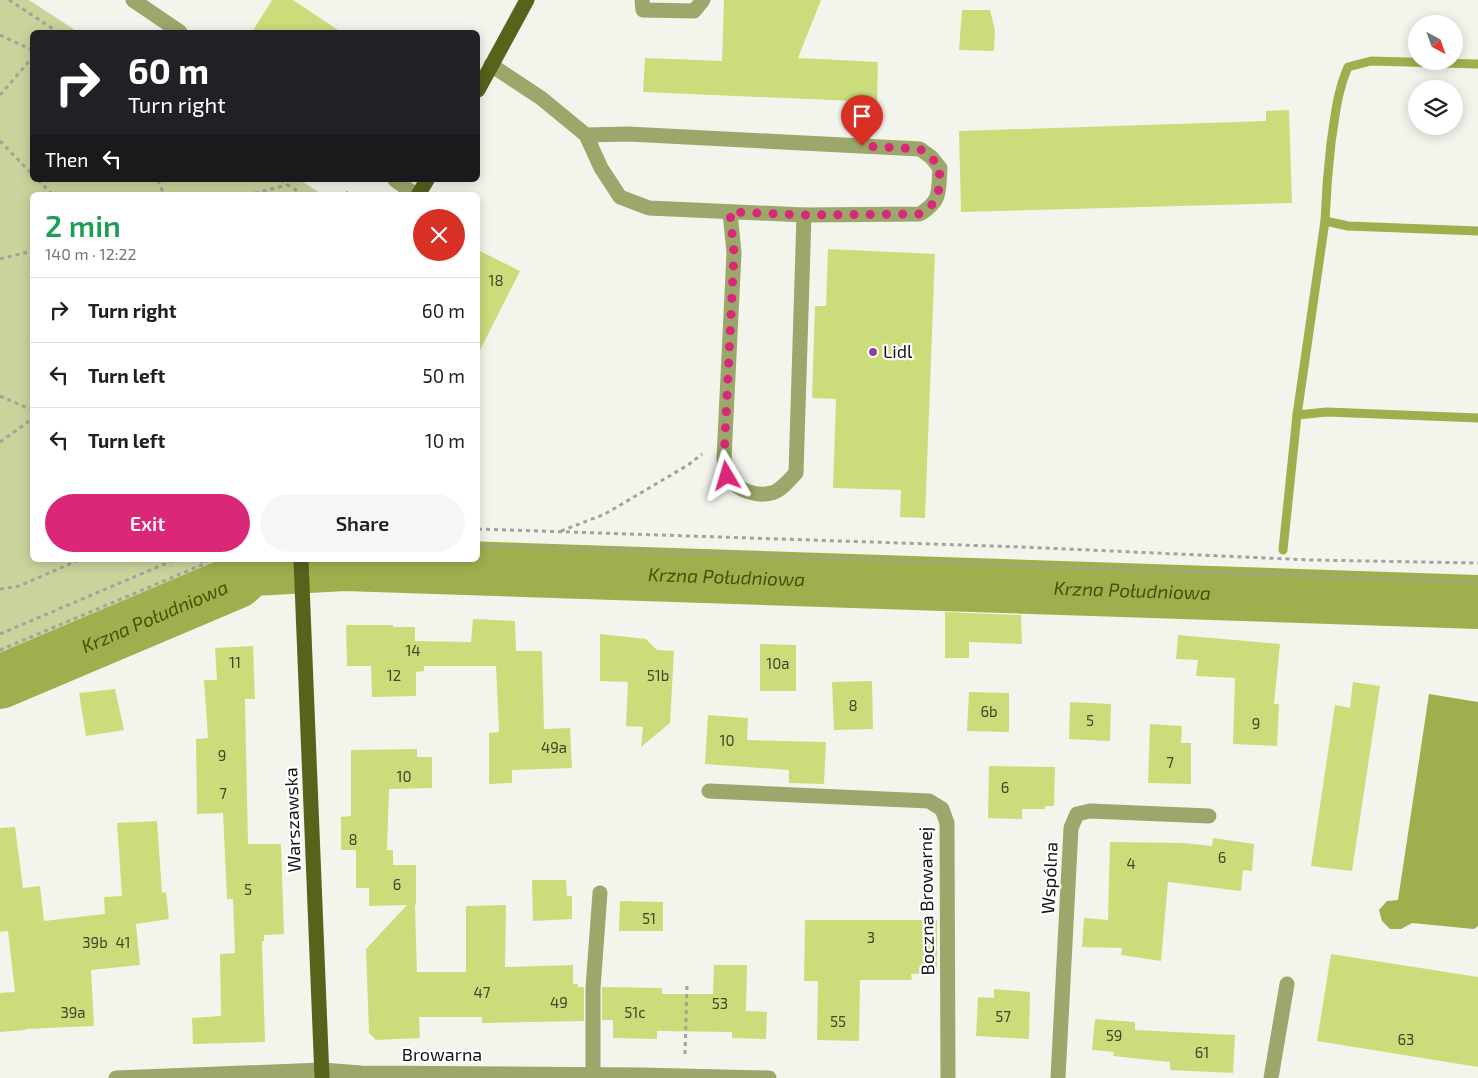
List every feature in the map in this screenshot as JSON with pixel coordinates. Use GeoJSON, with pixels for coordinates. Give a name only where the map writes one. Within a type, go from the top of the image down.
{"type":"FeatureCollection","features":[{"type":"Feature","properties":{"kind":"main road"},"geometry":{"type":"LineString","coordinates":[[480,86],[527,0]]}},
{"type":"Feature","properties":{"kind":"main road","name":"Warszawska"},"geometry":{"type":"LineString","coordinates":[[301,562],[322,1074]]}},
{"type":"Feature","properties":{"kind":"street"},"geometry":{"type":"LineString","coordinates":[[133,0],[177,30]]}},
{"type":"Feature","properties":{"kind":"street"},"geometry":{"type":"LineString","coordinates":[[642,0],[642,10],[694,11],[702,0]]}},
{"type":"Feature","properties":{"kind":"street"},"geometry":{"type":"LineString","coordinates":[[491,65],[541,98],[586,136],[601,168],[620,197],[648,208],[804,215],[920,214],[938,198],[940,168],[931,157],[920,149],[628,134],[586,136]]}},
{"type":"Feature","properties":{"kind":"street"},"geometry":{"type":"LineString","coordinates":[[398,182],[413,192]]}},
{"type":"Feature","properties":{"kind":"street"},"geometry":{"type":"LineString","coordinates":[[730,212],[734,253],[724,458],[727,476],[736,487],[758,494],[772,493],[782,487],[796,473],[804,215]]}},
{"type":"Feature","properties":{"kind":"street","name":"Boczna Browarnej"},"geometry":{"type":"LineString","coordinates":[[708,791],[929,801],[942,809],[947,823],[948,1078]]}},
{"type":"Feature","properties":{"kind":"street","name":"Wspólna"},"geometry":{"type":"LineString","coordinates":[[1058,1078],[1071,828],[1077,814],[1090,811],[1209,816]]}},
{"type":"Feature","properties":{"kind":"street"},"geometry":{"type":"LineString","coordinates":[[592,1074],[593,988],[600,893]]}},
{"type":"Feature","properties":{"kind":"street"},"geometry":{"type":"LineString","coordinates":[[1271,1078],[1287,984]]}},
{"type":"Feature","properties":{"kind":"street","name":"Browarna"},"geometry":{"type":"LineString","coordinates":[[116,1078],[361,1073],[592,1074],[769,1078]]}},
{"type":"Feature","properties":{"kind":"path"},"geometry":{"type":"LineString","coordinates":[[9,0],[52,30]]}},
{"type":"Feature","properties":{"kind":"path"},"geometry":{"type":"LineString","coordinates":[[0,35],[30,49]]}},
{"type":"Feature","properties":{"kind":"path"},"geometry":{"type":"LineString","coordinates":[[0,95],[30,60]]}},
{"type":"Feature","properties":{"kind":"path"},"geometry":{"type":"LineString","coordinates":[[0,141],[30,172]]}},
{"type":"Feature","properties":{"kind":"path"},"geometry":{"type":"LineString","coordinates":[[40,182],[50,192]]}},
{"type":"Feature","properties":{"kind":"path"},"geometry":{"type":"LineString","coordinates":[[283,182],[299,192]]}},
{"type":"Feature","properties":{"kind":"path"},"geometry":{"type":"LineString","coordinates":[[259,192],[287,185]]}},
{"type":"Feature","properties":{"kind":"path"},"geometry":{"type":"LineString","coordinates":[[348,192],[350,188]]}},
{"type":"Feature","properties":{"kind":"path"},"geometry":{"type":"LineString","coordinates":[[0,259],[30,252]]}},
{"type":"Feature","properties":{"kind":"path"},"geometry":{"type":"LineString","coordinates":[[0,396],[30,409]]}},
{"type":"Feature","properties":{"kind":"path"},"geometry":{"type":"LineString","coordinates":[[0,442],[30,420]]}},
{"type":"Feature","properties":{"kind":"path"},"geometry":{"type":"LineString","coordinates":[[558,532],[605,514],[688,465],[725,437]]}},
{"type":"Feature","properties":{"kind":"path"},"geometry":{"type":"LineString","coordinates":[[480,529],[1022,547],[1311,560],[1478,563]]}},
{"type":"Feature","properties":{"kind":"path"},"geometry":{"type":"LineString","coordinates":[[480,545],[1478,582]]}},
{"type":"Feature","properties":{"kind":"path"},"geometry":{"type":"LineString","coordinates":[[0,589],[19,586],[74,562]]}},
{"type":"Feature","properties":{"kind":"path"},"geometry":{"type":"LineString","coordinates":[[0,634],[169,562]]}},
{"type":"Feature","properties":{"kind":"path"},"geometry":{"type":"LineString","coordinates":[[0,650],[204,564]]}},
{"type":"Feature","properties":{"kind":"path"},"geometry":{"type":"LineString","coordinates":[[685,1055],[687,985]]}},
{"type":"Feature","properties":{"kind":"shaded area"},"geometry":{"type":"Polygon","coordinates":[[[0,0],[29,0],[75,30],[30,30],[30,182],[303,182],[318,192],[30,192],[30,562],[221,562],[0,658],[0,0]]]}},
{"type":"Feature","properties":{"kind":"shaded area"},"geometry":{"type":"Polygon","coordinates":[[[1429,694],[1478,702],[1478,926],[1474,929],[1412,923],[1401,929],[1390,929],[1382,921],[1379,910],[1387,901],[1398,900],[1429,694]]]}},
{"type":"Feature","properties":{"kind":"building"},"geometry":{"type":"Polygon","coordinates":[[[272,0],[293,0],[338,30],[253,30],[272,0]]]}},
{"type":"Feature","properties":{"kind":"building"},"geometry":{"type":"Polygon","coordinates":[[[724,0],[821,0],[798,58],[878,62],[877,102],[643,92],[645,58],[722,61],[724,0]]]}},
{"type":"Feature","properties":{"kind":"building"},"geometry":{"type":"Polygon","coordinates":[[[962,10],[990,10],[995,30],[994,51],[959,50],[962,10]]]}},
{"type":"Feature","properties":{"kind":"building"},"geometry":{"type":"Polygon","coordinates":[[[1289,110],[1292,203],[961,212],[959,131],[1266,121],[1266,111],[1289,110]]]}},
{"type":"Feature","properties":{"kind":"building","name":"Lidl"},"geometry":{"type":"Polygon","coordinates":[[[828,249],[935,254],[925,518],[900,517],[901,490],[833,488],[836,399],[812,398],[815,306],[826,306],[828,249]]]}},
{"type":"Feature","properties":{"kind":"building"},"geometry":{"type":"Polygon","coordinates":[[[480,251],[520,271],[480,350],[480,251]]]}},
{"type":"Feature","properties":{"kind":"building"},"geometry":{"type":"Polygon","coordinates":[[[945,612],[1021,615],[1022,644],[969,642],[969,658],[945,658],[945,612]]]}},
{"type":"Feature","properties":{"kind":"building"},"geometry":{"type":"Polygon","coordinates":[[[473,619],[515,621],[516,651],[542,651],[544,729],[570,728],[572,768],[512,770],[512,783],[489,784],[489,733],[499,732],[496,666],[424,666],[424,671],[416,672],[416,696],[372,697],[371,666],[347,666],[346,625],[415,627],[415,641],[471,642],[473,619]]]}},
{"type":"Feature","properties":{"kind":"building"},"geometry":{"type":"Polygon","coordinates":[[[600,634],[646,639],[657,650],[674,651],[670,723],[641,747],[643,727],[626,726],[628,682],[600,681],[600,634]]]}},
{"type":"Feature","properties":{"kind":"building"},"geometry":{"type":"Polygon","coordinates":[[[1178,635],[1280,644],[1274,704],[1279,704],[1277,746],[1233,744],[1235,678],[1196,676],[1198,660],[1176,659],[1178,635]]]}},
{"type":"Feature","properties":{"kind":"building"},"geometry":{"type":"Polygon","coordinates":[[[760,644],[796,645],[796,691],[760,691],[760,644]]]}},
{"type":"Feature","properties":{"kind":"building"},"geometry":{"type":"Polygon","coordinates":[[[253,646],[255,699],[245,699],[248,844],[281,844],[284,934],[264,935],[264,941],[262,941],[265,1042],[193,1044],[192,1018],[221,1016],[220,954],[235,953],[233,899],[227,899],[223,813],[197,814],[196,739],[208,738],[204,680],[217,680],[215,648],[253,646]]]}},
{"type":"Feature","properties":{"kind":"building"},"geometry":{"type":"Polygon","coordinates":[[[872,681],[873,729],[834,730],[832,682],[872,681]]]}},
{"type":"Feature","properties":{"kind":"building"},"geometry":{"type":"Polygon","coordinates":[[[1353,682],[1380,686],[1352,871],[1311,866],[1335,705],[1350,708],[1353,682]]]}},
{"type":"Feature","properties":{"kind":"building"},"geometry":{"type":"Polygon","coordinates":[[[115,689],[124,730],[86,736],[79,693],[115,689]]]}},
{"type":"Feature","properties":{"kind":"building"},"geometry":{"type":"Polygon","coordinates":[[[969,692],[1009,693],[1009,732],[967,731],[969,692]]]}},
{"type":"Feature","properties":{"kind":"building"},"geometry":{"type":"Polygon","coordinates":[[[1070,702],[1111,704],[1110,741],[1069,739],[1070,702]]]}},
{"type":"Feature","properties":{"kind":"building"},"geometry":{"type":"Polygon","coordinates":[[[708,715],[748,718],[747,740],[826,742],[824,784],[789,783],[789,770],[705,764],[708,715]]]}},
{"type":"Feature","properties":{"kind":"building"},"geometry":{"type":"Polygon","coordinates":[[[1150,724],[1182,726],[1181,743],[1191,743],[1191,784],[1148,783],[1150,724]]]}},
{"type":"Feature","properties":{"kind":"building"},"geometry":{"type":"Polygon","coordinates":[[[417,749],[417,757],[432,757],[432,788],[389,789],[387,850],[393,850],[393,865],[416,865],[417,972],[466,972],[466,906],[506,905],[505,967],[573,965],[573,984],[578,984],[578,987],[584,987],[584,1021],[482,1023],[482,1017],[419,1017],[420,1038],[376,1040],[369,1033],[366,949],[407,905],[369,906],[369,888],[356,888],[356,850],[341,850],[341,817],[351,816],[351,750],[417,749]]]}},
{"type":"Feature","properties":{"kind":"building"},"geometry":{"type":"Polygon","coordinates":[[[989,766],[1055,767],[1054,806],[1045,806],[1045,809],[1022,809],[1022,819],[988,818],[989,766]]]}},
{"type":"Feature","properties":{"kind":"building"},"geometry":{"type":"Polygon","coordinates":[[[157,821],[162,893],[166,892],[169,919],[136,924],[140,965],[91,970],[94,1026],[0,1032],[0,993],[15,992],[8,931],[0,932],[0,828],[15,827],[23,888],[40,886],[44,921],[105,914],[104,897],[122,896],[117,823],[157,821]]]}},
{"type":"Feature","properties":{"kind":"building"},"geometry":{"type":"Polygon","coordinates":[[[1213,838],[1254,844],[1252,871],[1243,870],[1241,891],[1168,882],[1161,961],[1121,955],[1122,948],[1082,947],[1084,918],[1108,920],[1110,842],[1183,843],[1212,846],[1213,838]]]}},
{"type":"Feature","properties":{"kind":"building"},"geometry":{"type":"Polygon","coordinates":[[[532,880],[566,880],[567,896],[572,896],[572,919],[533,921],[532,880]]]}},
{"type":"Feature","properties":{"kind":"building"},"geometry":{"type":"Polygon","coordinates":[[[620,901],[663,902],[663,931],[619,931],[620,901]]]}},
{"type":"Feature","properties":{"kind":"building"},"geometry":{"type":"Polygon","coordinates":[[[805,920],[937,920],[937,973],[911,974],[912,980],[860,980],[859,1041],[817,1040],[818,981],[804,981],[805,920]]]}},
{"type":"Feature","properties":{"kind":"building"},"geometry":{"type":"Polygon","coordinates":[[[1331,954],[1478,977],[1478,1067],[1317,1041],[1331,954]]]}},
{"type":"Feature","properties":{"kind":"building"},"geometry":{"type":"Polygon","coordinates":[[[714,965],[747,965],[746,1011],[767,1012],[766,1039],[732,1038],[732,1032],[657,1031],[657,1039],[613,1038],[613,1020],[602,1020],[602,987],[662,988],[662,994],[713,994],[714,965]]]}},
{"type":"Feature","properties":{"kind":"building"},"geometry":{"type":"Polygon","coordinates":[[[994,989],[1030,992],[1029,1039],[976,1036],[978,997],[994,998],[994,989]]]}},
{"type":"Feature","properties":{"kind":"building"},"geometry":{"type":"Polygon","coordinates":[[[1095,1019],[1135,1022],[1135,1030],[1235,1035],[1233,1073],[1170,1070],[1170,1062],[1113,1056],[1114,1052],[1092,1050],[1095,1019]]]}},
{"type":"Feature","properties":{"kind":"waterway"},"geometry":{"type":"LineString","coordinates":[[1283,550],[1297,415],[1325,221],[1331,143],[1335,114],[1344,76],[1348,67],[1371,61],[1478,64]]}},
{"type":"Feature","properties":{"kind":"waterway"},"geometry":{"type":"LineString","coordinates":[[1325,221],[1348,226],[1478,231]]}},
{"type":"Feature","properties":{"kind":"waterway"},"geometry":{"type":"LineString","coordinates":[[1297,415],[1327,412],[1478,418]]}},
{"type":"Feature","properties":{"kind":"waterway","name":"Krzna Południowa"},"geometry":{"type":"LineString","coordinates":[[0,682],[236,582],[251,569],[345,564],[1478,602]]}},
{"type":"Feature","properties":{"kind":"waterway"},"geometry":{"type":"LineString","coordinates":[[1280,595],[1281,586]]}},
{"type":"Feature","properties":{"kind":"place","name":"Lidl"},"geometry":{"type":"Point","coordinates":[873,352]}},
{"type":"Feature","properties":{"kind":"route"},"geometry":{"type":"LineString","coordinates":[[727,476],[724,458],[734,253],[730,212],[804,215],[920,214],[938,198],[940,168],[931,157],[920,149],[862,146]]}}]}
